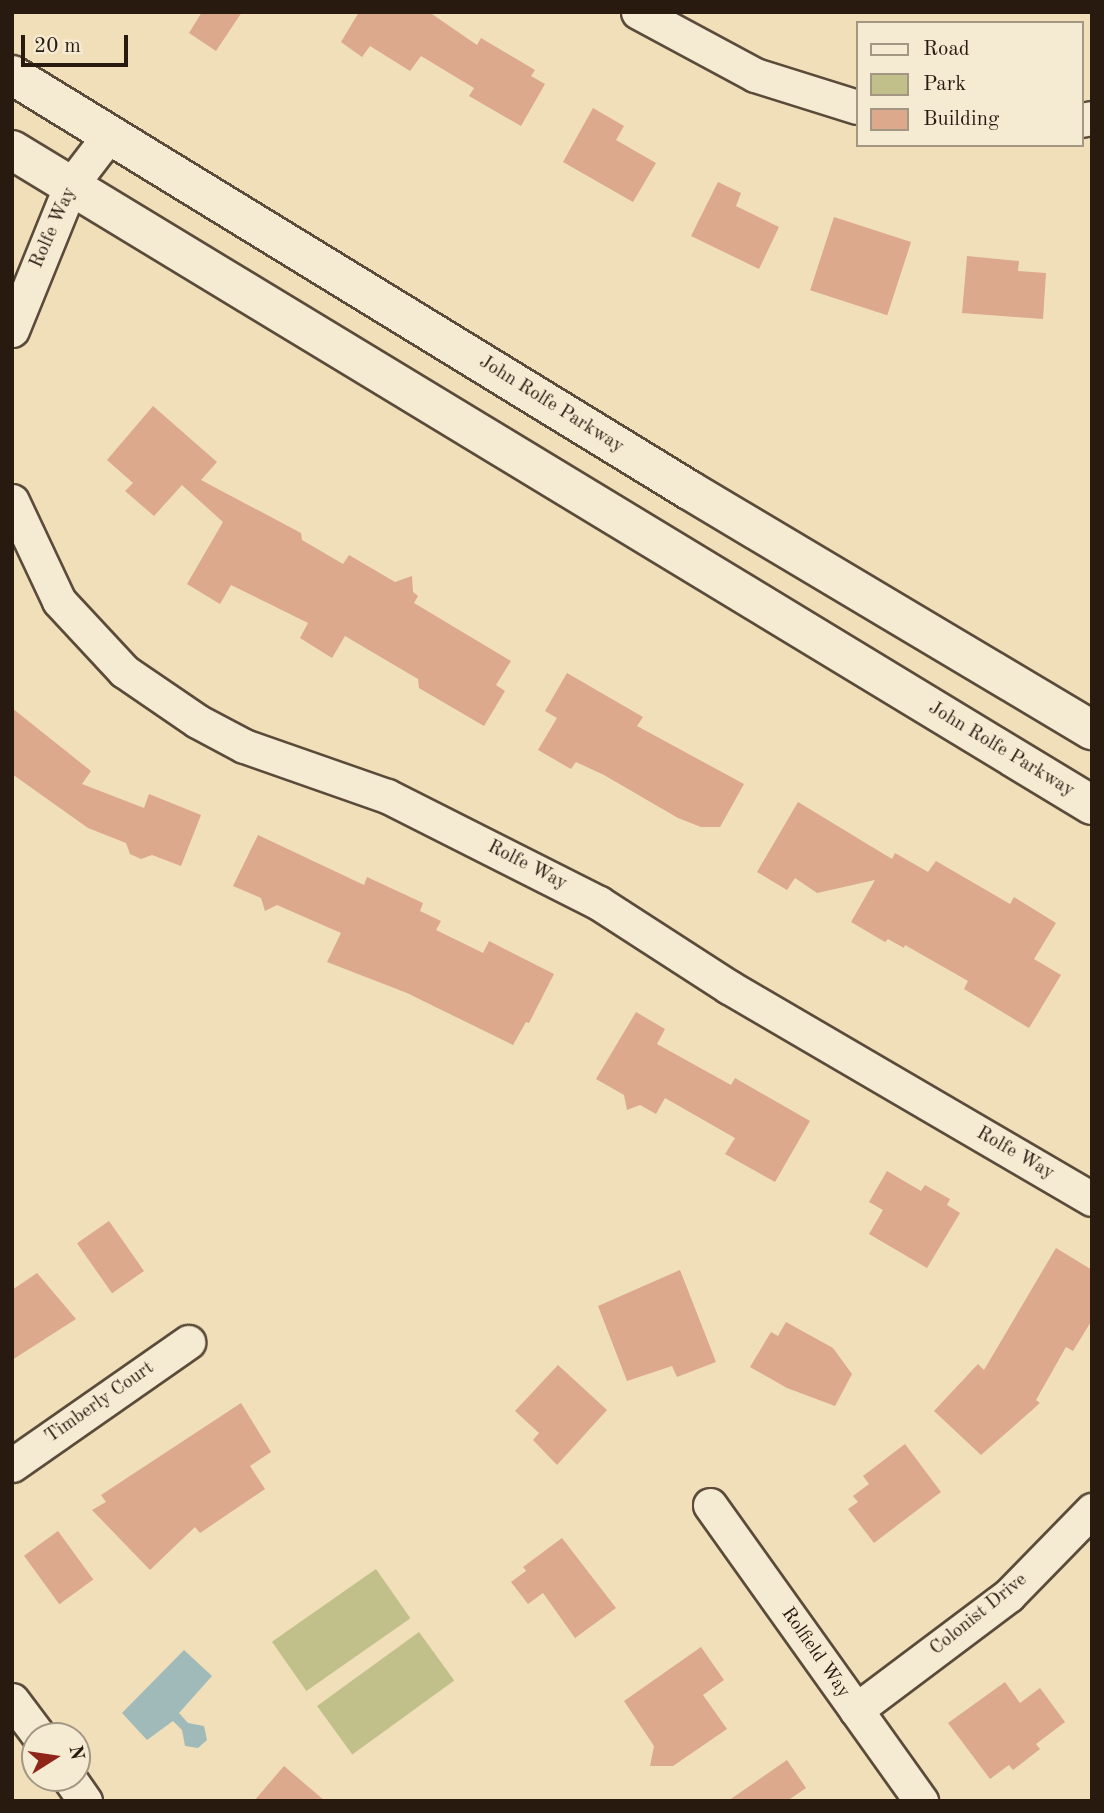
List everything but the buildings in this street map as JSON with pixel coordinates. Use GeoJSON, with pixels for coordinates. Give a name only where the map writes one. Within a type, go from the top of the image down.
{"type":"FeatureCollection","features":[{"type":"Feature","properties":{"kind":"main road","name":"John Rolfe Parkway"},"geometry":{"type":"LineString","coordinates":[[12,75],[689,491],[1092,730]]}},
{"type":"Feature","properties":{"kind":"main road","name":"John Rolfe Parkway"},"geometry":{"type":"LineString","coordinates":[[12,150],[1092,805]]}},
{"type":"Feature","properties":{"kind":"street"},"geometry":{"type":"LineString","coordinates":[[638,12],[755,75],[856,107]]}},
{"type":"Feature","properties":{"kind":"street","name":"Rolfe Way"},"geometry":{"type":"LineString","coordinates":[[12,330],[71,186],[110,134]]}},
{"type":"Feature","properties":{"kind":"street","name":"Rolfe Way"},"geometry":{"type":"LineString","coordinates":[[12,501],[59,601],[124,671],[197,721],[244,746],[387,796],[599,903],[729,987],[1092,1199]]}},
{"type":"Feature","properties":{"kind":"street","name":"Timberly Court"},"geometry":{"type":"LineString","coordinates":[[12,1465],[188,1342]]}},
{"type":"Feature","properties":{"kind":"street","name":"Rolfield Way"},"geometry":{"type":"LineString","coordinates":[[710,1505],[921,1801]]}},
{"type":"Feature","properties":{"kind":"street","name":"Colonist Drive"},"geometry":{"type":"LineString","coordinates":[[856,1710],[1009,1595],[1092,1510]]}},
{"type":"Feature","properties":{"kind":"street"},"geometry":{"type":"LineString","coordinates":[[12,1700],[28,1722]]}},
{"type":"Feature","properties":{"kind":"green space"},"geometry":{"type":"Polygon","coordinates":[[[376,1569],[410,1618],[306,1691],[272,1642],[376,1569]]]}},
{"type":"Feature","properties":{"kind":"green space"},"geometry":{"type":"Polygon","coordinates":[[[419,1632],[454,1681],[352,1755],[317,1706],[419,1632]]]}},
{"type":"Feature","properties":{"kind":"water"},"geometry":{"type":"Polygon","coordinates":[[[184,1650],[212,1676],[179,1713],[188,1723],[204,1726],[207,1740],[198,1748],[185,1746],[182,1730],[173,1721],[147,1740],[122,1713],[184,1650]]]}}]}
